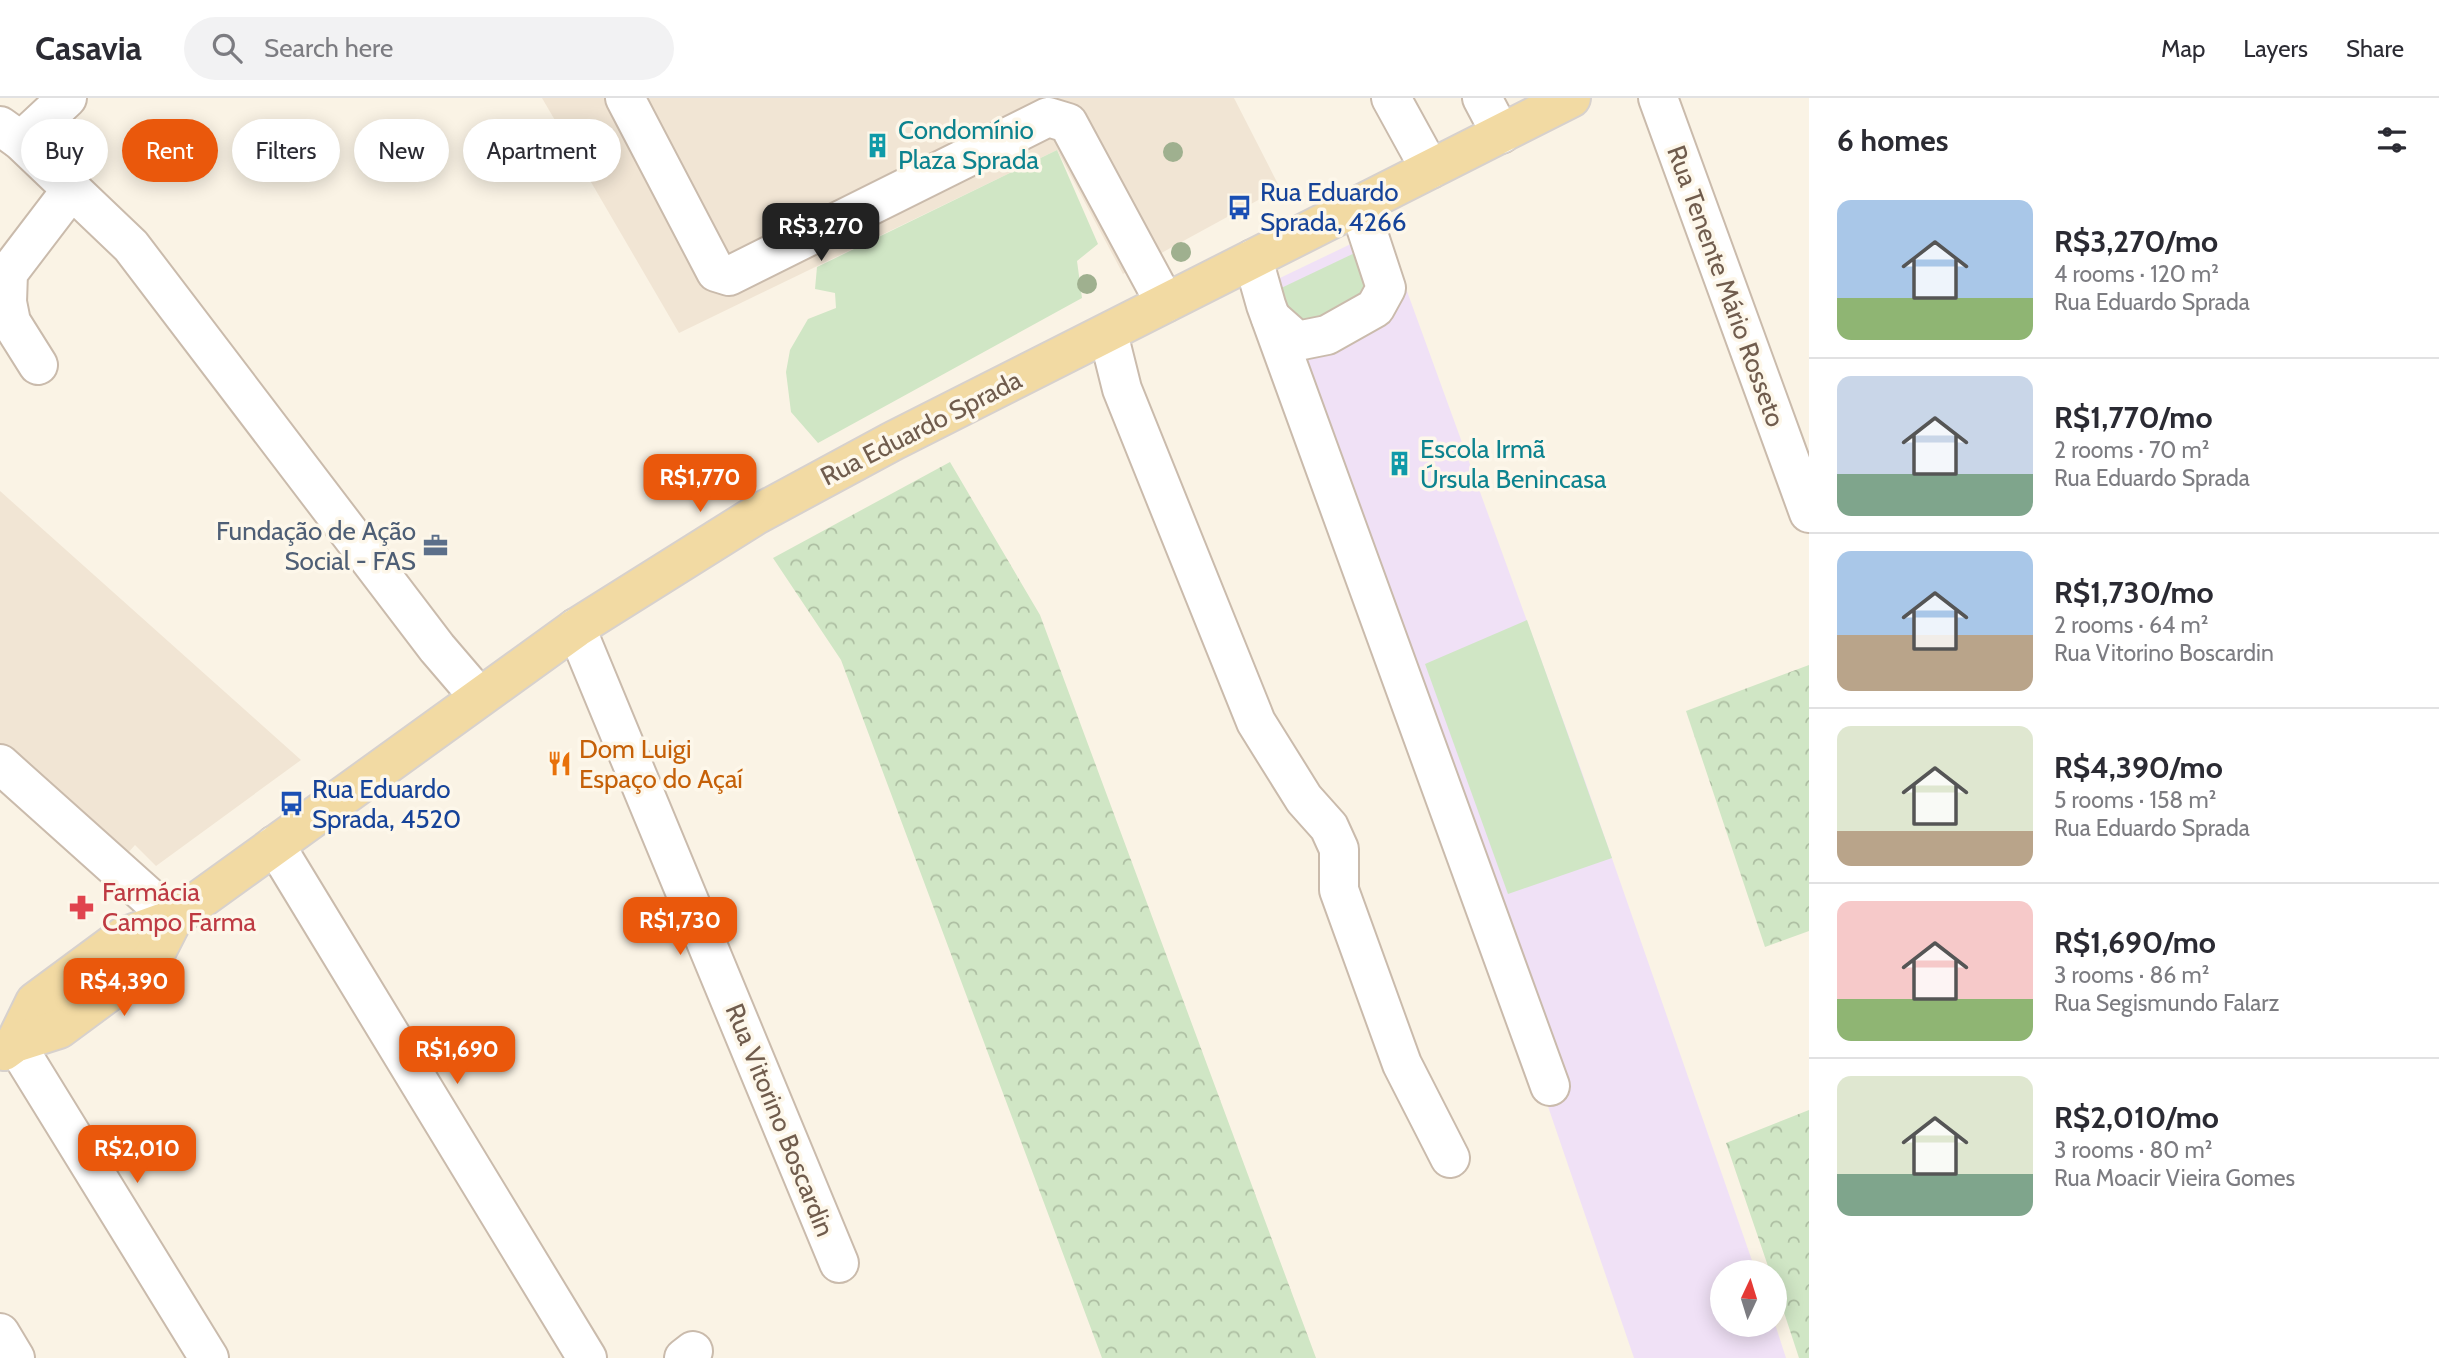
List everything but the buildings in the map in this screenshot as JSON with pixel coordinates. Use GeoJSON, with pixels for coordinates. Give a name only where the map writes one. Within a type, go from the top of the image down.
{"type":"FeatureCollection","features":[{"type":"Feature","properties":{"kind":"main road","name":"Rua Eduardo Sprada"},"geometry":{"type":"LineString","coordinates":[[7,1049],[59,1029],[152,960],[173,919],[576,628],[668,568],[815,482],[1571,98]]}},
{"type":"Feature","properties":{"kind":"street"},"geometry":{"type":"LineString","coordinates":[[67,98],[10,133],[131,246],[437,648],[479,697]]}},
{"type":"Feature","properties":{"kind":"street"},"geometry":{"type":"LineString","coordinates":[[625,98],[716,272],[729,276],[1048,117],[1068,123],[1165,303]]}},
{"type":"Feature","properties":{"kind":"street"},"geometry":{"type":"LineString","coordinates":[[1391,98],[1430,169]]}},
{"type":"Feature","properties":{"kind":"street"},"geometry":{"type":"LineString","coordinates":[[1482,98],[1501,134]]}},
{"type":"Feature","properties":{"kind":"street","name":"Rua Tenente Mário Rosseto"},"geometry":{"type":"LineString","coordinates":[[1658,98],[1809,513]]}},
{"type":"Feature","properties":{"kind":"street"},"geometry":{"type":"LineString","coordinates":[[38,365],[11,322],[7,302],[8,273],[72,189]]}},
{"type":"Feature","properties":{"kind":"street"},"geometry":{"type":"LineString","coordinates":[[1271,318],[1297,341],[1327,335],[1375,308],[1386,288],[1359,205]]}},
{"type":"Feature","properties":{"kind":"street"},"geometry":{"type":"LineString","coordinates":[[1253,259],[1271,318],[1550,1086]]}},
{"type":"Feature","properties":{"kind":"street"},"geometry":{"type":"LineString","coordinates":[[1108,333],[1122,389],[1256,722],[1304,799],[1329,827],[1339,849],[1339,890],[1402,1063],[1450,1158]]}},
{"type":"Feature","properties":{"kind":"street","name":"Rua Vitorino Boscardin"},"geometry":{"type":"LineString","coordinates":[[576,628],[839,1263]]}},
{"type":"Feature","properties":{"kind":"street"},"geometry":{"type":"LineString","coordinates":[[0,764],[173,919]]}},
{"type":"Feature","properties":{"kind":"street"},"geometry":{"type":"LineString","coordinates":[[275,845],[587,1358]]}},
{"type":"Feature","properties":{"kind":"street"},"geometry":{"type":"LineString","coordinates":[[7,1049],[209,1358]]}},
{"type":"Feature","properties":{"kind":"street"},"geometry":{"type":"LineString","coordinates":[[0,1333],[15,1358]]}},
{"type":"Feature","properties":{"kind":"shaded area"},"geometry":{"type":"Polygon","coordinates":[[[542,98],[1234,98],[1280,188],[1123,274],[1057,150],[679,333],[591,182],[621,182],[621,119],[554,119],[542,98]]]}},
{"type":"Feature","properties":{"kind":"shaded area"},"geometry":{"type":"Polygon","coordinates":[[[1384,228],[1583,775],[1752,1260],[1710,1260],[1710,1337],[1779,1337],[1786,1358],[1634,1358],[1540,1083],[1251,292],[1384,228]]]}},
{"type":"Feature","properties":{"kind":"shaded area"},"geometry":{"type":"Polygon","coordinates":[[[0,491],[301,760],[156,866],[135,845],[109,874],[0,778],[0,491]]]}},
{"type":"Feature","properties":{"kind":"green space"},"geometry":{"type":"Polygon","coordinates":[[[1057,150],[1098,244],[1077,261],[1082,298],[818,443],[791,412],[786,372],[790,350],[808,319],[836,308],[835,293],[815,289],[817,267],[1057,150]]]}},
{"type":"Feature","properties":{"kind":"green space"},"geometry":{"type":"Polygon","coordinates":[[[1361,250],[1375,289],[1299,329],[1277,290],[1361,250]]]}},
{"type":"Feature","properties":{"kind":"green space"},"geometry":{"type":"Polygon","coordinates":[[[950,462],[1040,615],[1316,1358],[1102,1358],[841,660],[773,558],[950,462]]]}},
{"type":"Feature","properties":{"kind":"green space"},"geometry":{"type":"Polygon","coordinates":[[[1527,620],[1612,858],[1508,894],[1425,664],[1527,620]]]}},
{"type":"Feature","properties":{"kind":"green space"},"geometry":{"type":"Polygon","coordinates":[[[1809,665],[1809,931],[1765,947],[1686,711],[1809,665]]]}},
{"type":"Feature","properties":{"kind":"green space"},"geometry":{"type":"Polygon","coordinates":[[[1809,1110],[1809,1358],[1799,1358],[1787,1322],[1787,1260],[1766,1260],[1726,1143],[1809,1110]]]}},
{"type":"Feature","properties":{"kind":"place","name":"Condomínio Plaza Sprada"},"geometry":{"type":"Point","coordinates":[878,145]}},
{"type":"Feature","properties":{"kind":"place","name":"Rua Eduardo Sprada, 4266"},"geometry":{"type":"Point","coordinates":[1240,207]}},
{"type":"Feature","properties":{"kind":"place","name":"Escola Irmã Úrsula Benincasa"},"geometry":{"type":"Point","coordinates":[1400,464]}},
{"type":"Feature","properties":{"kind":"place","name":"Fundação de Ação Social - FAS"},"geometry":{"type":"Point","coordinates":[436,546]}},
{"type":"Feature","properties":{"kind":"place","name":"Dom Luigi Espaço do Açaí"},"geometry":{"type":"Point","coordinates":[559,764]}},
{"type":"Feature","properties":{"kind":"place","name":"Rua Eduardo Sprada, 4520"},"geometry":{"type":"Point","coordinates":[292,804]}},
{"type":"Feature","properties":{"kind":"place","name":"Farmácia Campo Farma"},"geometry":{"type":"Point","coordinates":[82,907]}}]}
